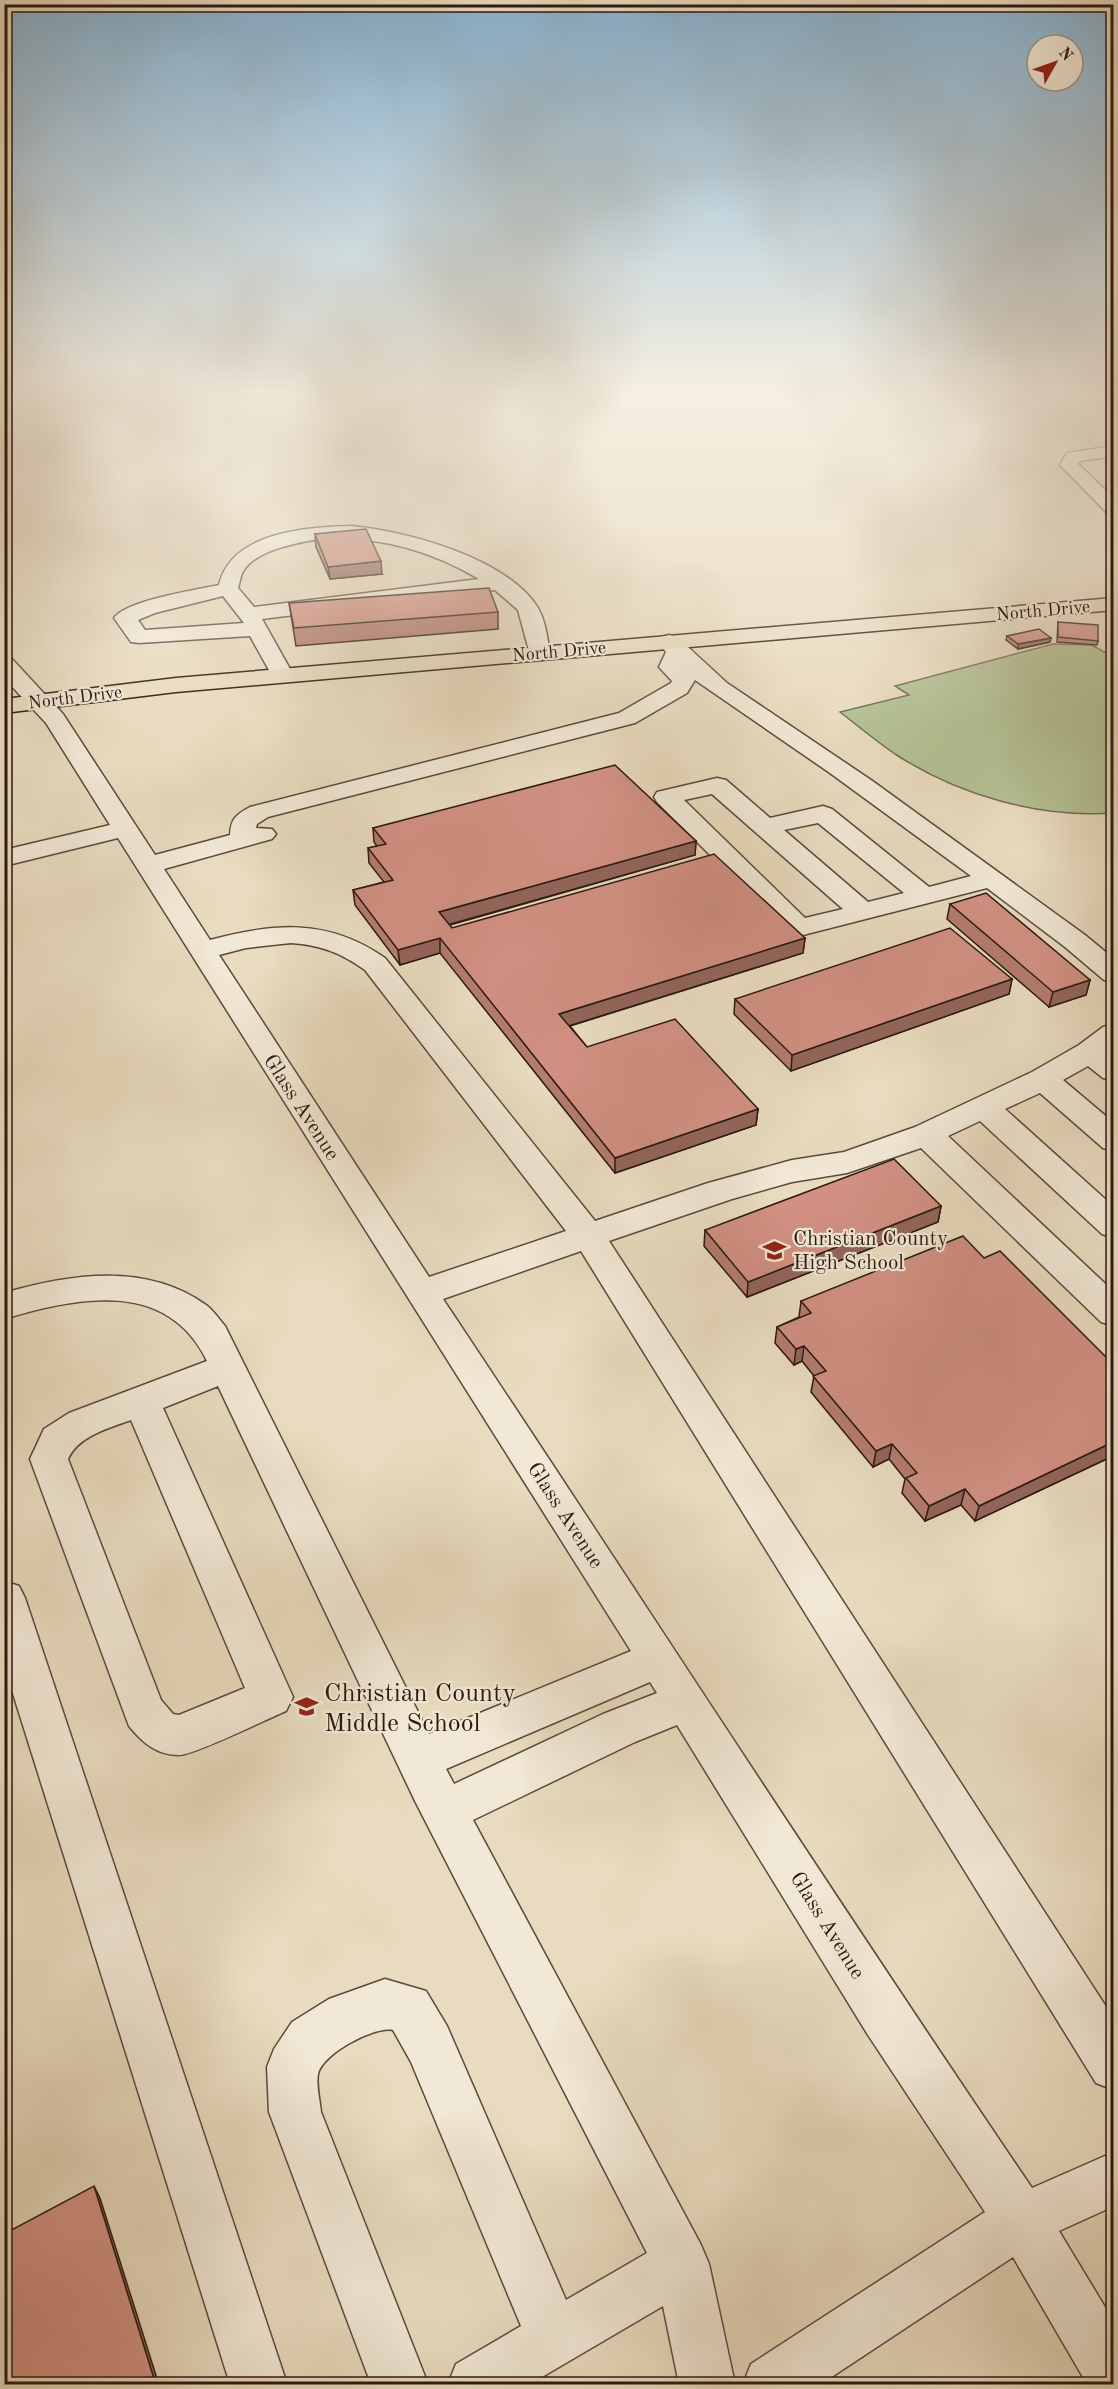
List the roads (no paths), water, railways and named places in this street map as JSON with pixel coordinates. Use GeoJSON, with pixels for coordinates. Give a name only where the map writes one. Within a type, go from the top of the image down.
{"type":"FeatureCollection","features":[{"type":"Feature","properties":{"kind":"main road","name":"North Drive"},"geometry":{"type":"LineString","coordinates":[[22,704],[283,676],[539,653],[673,646],[1113,604]]}},
{"type":"Feature","properties":{"kind":"street"},"geometry":{"type":"LineString","coordinates":[[228,589],[235,567],[257,551],[289,538],[334,532],[376,533],[411,541],[458,559],[499,583],[526,606],[539,653]]}},
{"type":"Feature","properties":{"kind":"street"},"geometry":{"type":"LineString","coordinates":[[228,589],[148,608],[125,618],[139,637],[499,583]]}},
{"type":"Feature","properties":{"kind":"street"},"geometry":{"type":"LineString","coordinates":[[228,589],[253,621],[283,676]]}},
{"type":"Feature","properties":{"kind":"street"},"geometry":{"type":"LineString","coordinates":[[147,865],[620,742],[629,737],[627,718],[679,688],[684,680],[670,667],[673,646]]}},
{"type":"Feature","properties":{"kind":"street"},"geometry":{"type":"LineString","coordinates":[[673,646],[727,693],[814,751],[992,879],[1096,957],[1113,974]]}},
{"type":"Feature","properties":{"kind":"street","name":"Glass Avenue"},"geometry":{"type":"LineString","coordinates":[[4,664],[22,704],[55,719],[421,1293],[687,1701],[886,2017],[1022,2220],[1113,2377]]}},
{"type":"Feature","properties":{"kind":"street"},"geometry":{"type":"LineString","coordinates":[[863,912],[717,785],[666,797],[799,928],[863,912],[924,896],[992,879]]}},
{"type":"Feature","properties":{"kind":"street"},"geometry":{"type":"LineString","coordinates":[[765,827],[823,814],[924,896]]}},
{"type":"Feature","properties":{"kind":"street"},"geometry":{"type":"LineString","coordinates":[[4,858],[125,829]]}},
{"type":"Feature","properties":{"kind":"street"},"geometry":{"type":"LineString","coordinates":[[201,951],[249,938],[291,934],[339,942],[364,955],[375,964],[589,1237],[1113,2065]]}},
{"type":"Feature","properties":{"kind":"street"},"geometry":{"type":"LineString","coordinates":[[421,1293],[720,1191],[792,1171],[847,1162],[926,1134],[1106,1052]]}},
{"type":"Feature","properties":{"kind":"street"},"geometry":{"type":"LineString","coordinates":[[1043,1079],[1113,1142]]}},
{"type":"Feature","properties":{"kind":"street"},"geometry":{"type":"LineString","coordinates":[[983,1107],[1113,1226]]}},
{"type":"Feature","properties":{"kind":"street"},"geometry":{"type":"LineString","coordinates":[[926,1134],[1113,1313]]}},
{"type":"Feature","properties":{"kind":"street"},"geometry":{"type":"LineString","coordinates":[[4,1306],[43,1294],[85,1287],[123,1288],[166,1299],[195,1315],[212,1335],[444,1811],[682,2264],[707,2385]]}},
{"type":"Feature","properties":{"kind":"street"},"geometry":{"type":"LineString","coordinates":[[141,1401],[271,1697],[180,1735],[160,1731],[144,1712],[50,1459],[57,1440],[82,1423],[228,1368]]}},
{"type":"Feature","properties":{"kind":"street"},"geometry":{"type":"LineString","coordinates":[[4,1598],[259,2385]]}},
{"type":"Feature","properties":{"kind":"street"},"geometry":{"type":"LineString","coordinates":[[418,1759],[472,1738],[595,1683],[659,1659]]}},
{"type":"Feature","properties":{"kind":"street"},"geometry":{"type":"LineString","coordinates":[[444,1811],[619,1728],[687,1701]]}},
{"type":"Feature","properties":{"kind":"street"},"geometry":{"type":"LineString","coordinates":[[399,2385],[295,2112],[292,2067],[310,2040],[347,2017],[385,2004],[408,2009],[429,2044],[554,2339]]}},
{"type":"Feature","properties":{"kind":"street"},"geometry":{"type":"LineString","coordinates":[[771,2385],[1022,2220],[1113,2178]]}},
{"type":"Feature","properties":{"kind":"street"},"geometry":{"type":"LineString","coordinates":[[476,2385],[682,2264]]}},
{"type":"Feature","properties":{"kind":"place","name":"Christian County High School"},"geometry":{"type":"Point","coordinates":[775,1250]}},
{"type":"Feature","properties":{"kind":"place","name":"Christian County Middle School"},"geometry":{"type":"Point","coordinates":[306,1707]}}]}
